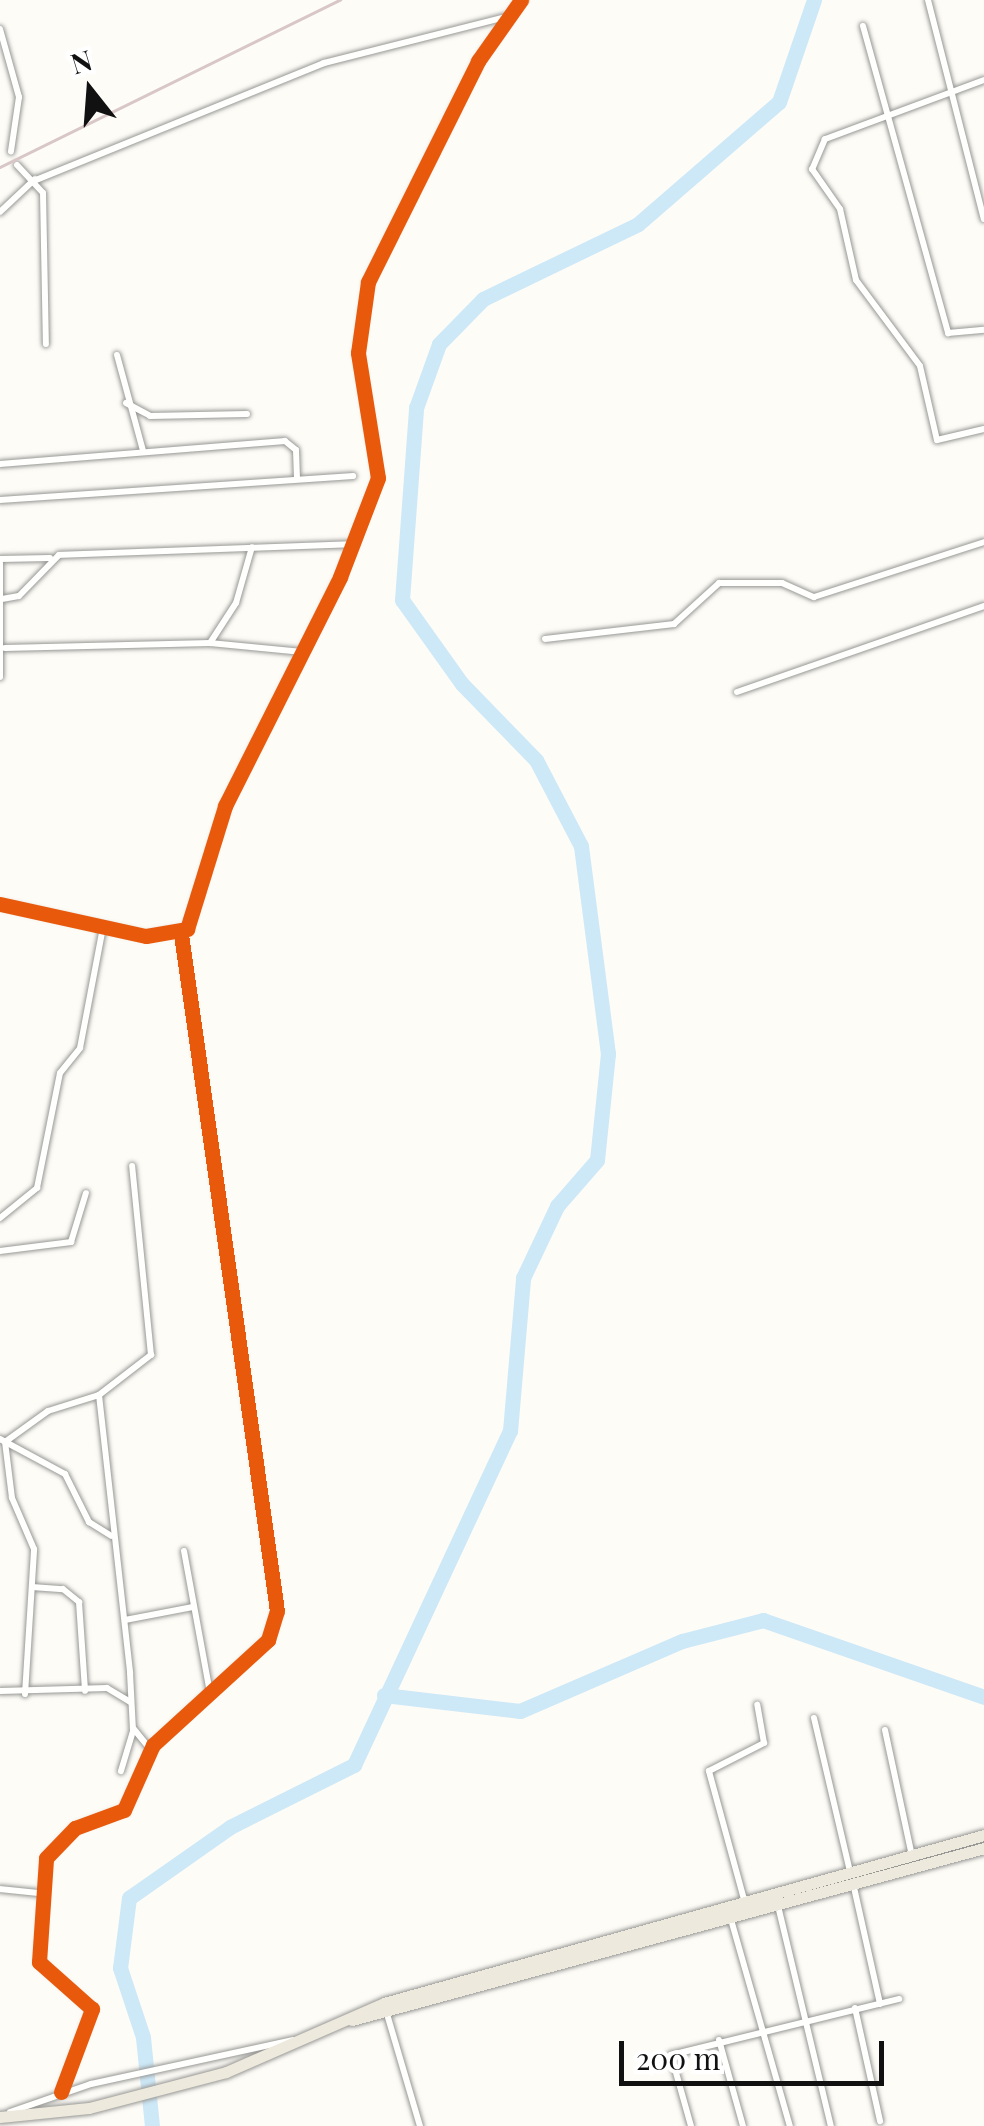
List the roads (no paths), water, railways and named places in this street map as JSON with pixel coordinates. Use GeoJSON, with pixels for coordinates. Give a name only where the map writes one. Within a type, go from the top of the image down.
{"type":"FeatureCollection","features":[{"type":"Feature","properties":{"kind":"main road"},"geometry":{"type":"LineString","coordinates":[[351,2020],[387,2014],[779,1910],[984,1835]]}},
{"type":"Feature","properties":{"kind":"main road"},"geometry":{"type":"LineString","coordinates":[[0,2117],[89,2108],[226,2072],[351,2020],[384,2002],[984,1848]]}},
{"type":"Feature","properties":{"kind":"street"},"geometry":{"type":"LineString","coordinates":[[62,2092],[92,2009],[39,1962],[38,1893],[61,1836],[132,1800],[150,1749],[268,1640],[277,1611],[182,934],[230,795],[354,544],[378,466],[358,353],[362,301],[508,17],[521,0]]}},
{"type":"Feature","properties":{"kind":"street"},"geometry":{"type":"LineString","coordinates":[[928,0],[984,219]]}},
{"type":"Feature","properties":{"kind":"street"},"geometry":{"type":"LineString","coordinates":[[0,212],[36,179],[324,63],[508,17]]}},
{"type":"Feature","properties":{"kind":"street"},"geometry":{"type":"LineString","coordinates":[[864,26],[885,117],[948,334],[984,330]]}},
{"type":"Feature","properties":{"kind":"street"},"geometry":{"type":"LineString","coordinates":[[0,29],[19,98],[11,150]]}},
{"type":"Feature","properties":{"kind":"street"},"geometry":{"type":"LineString","coordinates":[[984,80],[825,138],[812,169],[840,209],[856,280],[920,366],[937,440],[984,429]]}},
{"type":"Feature","properties":{"kind":"street"},"geometry":{"type":"LineString","coordinates":[[17,165],[36,179]]}},
{"type":"Feature","properties":{"kind":"street"},"geometry":{"type":"LineString","coordinates":[[36,179],[46,344]]}},
{"type":"Feature","properties":{"kind":"street"},"geometry":{"type":"LineString","coordinates":[[117,355],[126,403],[143,451]]}},
{"type":"Feature","properties":{"kind":"street"},"geometry":{"type":"LineString","coordinates":[[126,403],[150,416],[247,414]]}},
{"type":"Feature","properties":{"kind":"street"},"geometry":{"type":"LineString","coordinates":[[0,464],[291,442],[296,478]]}},
{"type":"Feature","properties":{"kind":"street"},"geometry":{"type":"LineString","coordinates":[[0,500],[353,476]]}},
{"type":"Feature","properties":{"kind":"street"},"geometry":{"type":"LineString","coordinates":[[545,639],[604,639],[674,624],[719,583],[782,583],[814,596],[984,542]]}},
{"type":"Feature","properties":{"kind":"street"},"geometry":{"type":"LineString","coordinates":[[0,677],[5,648],[0,561],[354,544]]}},
{"type":"Feature","properties":{"kind":"street"},"geometry":{"type":"LineString","coordinates":[[210,643],[236,602],[252,547]]}},
{"type":"Feature","properties":{"kind":"street"},"geometry":{"type":"LineString","coordinates":[[2,599],[18,596],[52,558]]}},
{"type":"Feature","properties":{"kind":"street"},"geometry":{"type":"LineString","coordinates":[[737,692],[984,606]]}},
{"type":"Feature","properties":{"kind":"street"},"geometry":{"type":"LineString","coordinates":[[5,648],[210,643],[302,652]]}},
{"type":"Feature","properties":{"kind":"street"},"geometry":{"type":"LineString","coordinates":[[0,904],[102,927],[182,934]]}},
{"type":"Feature","properties":{"kind":"street"},"geometry":{"type":"LineString","coordinates":[[0,1218],[36,1188],[60,1073],[80,1048],[102,927]]}},
{"type":"Feature","properties":{"kind":"street"},"geometry":{"type":"LineString","coordinates":[[3,1441],[48,1411],[100,1395],[153,1347],[132,1166]]}},
{"type":"Feature","properties":{"kind":"street"},"geometry":{"type":"LineString","coordinates":[[0,1251],[70,1242],[86,1193]]}},
{"type":"Feature","properties":{"kind":"street"},"geometry":{"type":"LineString","coordinates":[[100,1395],[131,1702],[132,1728],[121,1770]]}},
{"type":"Feature","properties":{"kind":"street"},"geometry":{"type":"LineString","coordinates":[[3,1441],[65,1474],[89,1522],[112,1537]]}},
{"type":"Feature","properties":{"kind":"street"},"geometry":{"type":"LineString","coordinates":[[3,1441],[12,1498],[34,1549],[24,1694]]}},
{"type":"Feature","properties":{"kind":"street"},"geometry":{"type":"LineString","coordinates":[[184,1550],[210,1693]]}},
{"type":"Feature","properties":{"kind":"street"},"geometry":{"type":"LineString","coordinates":[[32,1587],[64,1589],[79,1602],[85,1691]]}},
{"type":"Feature","properties":{"kind":"street"},"geometry":{"type":"LineString","coordinates":[[125,1620],[194,1607]]}},
{"type":"Feature","properties":{"kind":"street"},"geometry":{"type":"LineString","coordinates":[[0,1691],[24,1694],[114,1689],[131,1702]]}},
{"type":"Feature","properties":{"kind":"street"},"geometry":{"type":"LineString","coordinates":[[746,1907],[709,1771],[764,1743],[757,1705]]}},
{"type":"Feature","properties":{"kind":"street"},"geometry":{"type":"LineString","coordinates":[[814,1718],[880,2004]]}},
{"type":"Feature","properties":{"kind":"street"},"geometry":{"type":"LineString","coordinates":[[132,1728],[150,1749]]}},
{"type":"Feature","properties":{"kind":"street"},"geometry":{"type":"LineString","coordinates":[[885,1730],[913,1859]]}},
{"type":"Feature","properties":{"kind":"street"},"geometry":{"type":"LineString","coordinates":[[0,1889],[38,1893]]}},
{"type":"Feature","properties":{"kind":"street"},"geometry":{"type":"LineString","coordinates":[[779,1910],[810,2016],[831,2126]]}},
{"type":"Feature","properties":{"kind":"street"},"geometry":{"type":"LineString","coordinates":[[732,1922],[790,2126]]}},
{"type":"Feature","properties":{"kind":"street"},"geometry":{"type":"LineString","coordinates":[[691,2126],[671,2055],[810,2016],[899,1999]]}},
{"type":"Feature","properties":{"kind":"street"},"geometry":{"type":"LineString","coordinates":[[855,2008],[880,2121]]}},
{"type":"Feature","properties":{"kind":"street"},"geometry":{"type":"LineString","coordinates":[[387,2014],[420,2126]]}},
{"type":"Feature","properties":{"kind":"street"},"geometry":{"type":"LineString","coordinates":[[0,2117],[62,2092],[220,2051],[308,2039]]}},
{"type":"Feature","properties":{"kind":"street"},"geometry":{"type":"LineString","coordinates":[[719,2040],[743,2126]]}},
{"type":"Feature","properties":{"kind":"waterway"},"geometry":{"type":"LineString","coordinates":[[152,2126],[143,2037],[120,1968],[129,1898],[230,1827],[354,1765],[510,1431],[523,1278],[557,1206],[597,1160],[608,1054],[581,846],[536,760],[462,684],[402,600],[416,408],[439,344],[483,299],[638,224],[779,102],[814,0]]}},
{"type":"Feature","properties":{"kind":"waterway"},"geometry":{"type":"LineString","coordinates":[[384,1695],[520,1711],[682,1641],[763,1620],[984,1697]]}},
{"type":"Feature","properties":{"kind":"railway"},"geometry":{"type":"LineString","coordinates":[[0,167],[340,0]]}}]}
